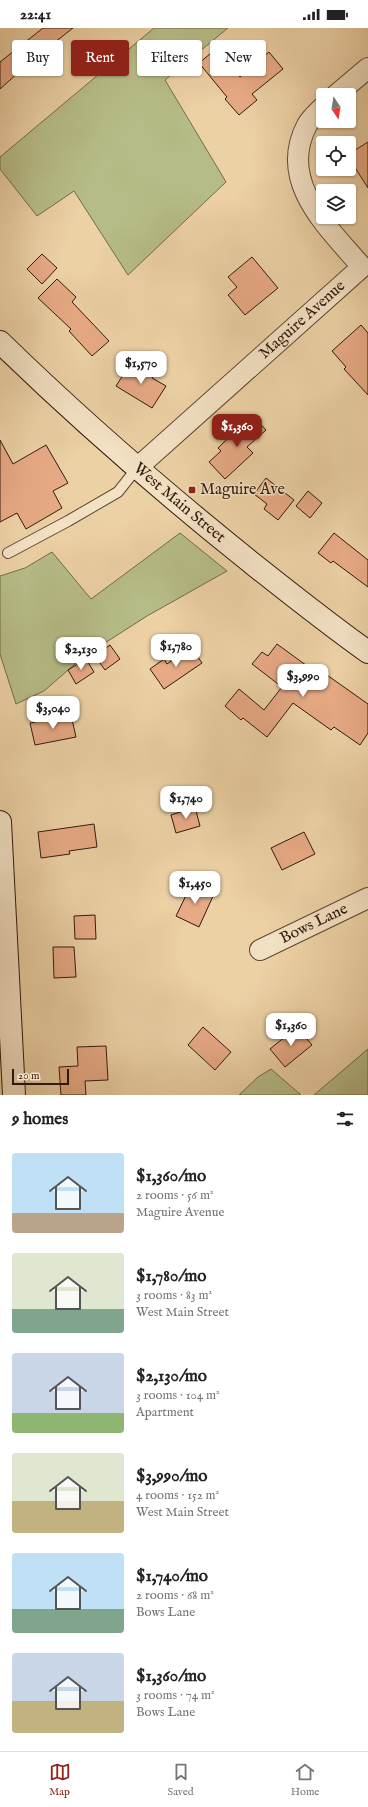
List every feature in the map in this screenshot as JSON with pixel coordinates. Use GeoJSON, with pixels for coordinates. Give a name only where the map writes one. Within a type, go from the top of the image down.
{"type":"FeatureCollection","features":[{"type":"Feature","properties":{"kind":"main road","name":"West Main Street"},"geometry":{"type":"LineString","coordinates":[[0,342],[55,395],[137,468],[267,575],[368,652]]}},
{"type":"Feature","properties":{"kind":"main road"},"geometry":{"type":"LineString","coordinates":[[0,822],[14,1095]]}},
{"type":"Feature","properties":{"kind":"street"},"geometry":{"type":"LineString","coordinates":[[344,88],[368,68]]}},
{"type":"Feature","properties":{"kind":"street","name":"Maguire Avenue"},"geometry":{"type":"LineString","coordinates":[[137,468],[365,270],[324,224],[301,186],[297,164],[300,144],[308,124],[316,115]]}},
{"type":"Feature","properties":{"kind":"street","name":"Bows Lane"},"geometry":{"type":"LineString","coordinates":[[260,950],[368,898]]}},
{"type":"Feature","properties":{"kind":"lane"},"geometry":{"type":"LineString","coordinates":[[8,553],[118,492],[137,468]]}},
{"type":"Feature","properties":{"kind":"green space"},"geometry":{"type":"Polygon","coordinates":[[[154,28],[228,28],[213,40],[210,40],[210,43],[202,49],[202,40],[140,40],[154,28]]]}},
{"type":"Feature","properties":{"kind":"green space"},"geometry":{"type":"Polygon","coordinates":[[[137,42],[137,76],[170,76],[165,80],[226,182],[128,275],[74,191],[37,216],[0,169],[0,157],[97,76],[129,76],[129,49],[137,42]]]}},
{"type":"Feature","properties":{"kind":"green space"},"geometry":{"type":"Polygon","coordinates":[[[180,533],[227,571],[147,616],[83,657],[44,691],[16,704],[0,654],[0,576],[25,568],[52,552],[91,599],[180,533]]]}},
{"type":"Feature","properties":{"kind":"green space"},"geometry":{"type":"Polygon","coordinates":[[[368,1049],[368,1095],[314,1095],[368,1049]]]}},
{"type":"Feature","properties":{"kind":"green space"},"geometry":{"type":"Polygon","coordinates":[[[271,1069],[301,1095],[239,1095],[258,1077],[271,1069]]]}},
{"type":"Feature","properties":{"kind":"building"},"geometry":{"type":"Polygon","coordinates":[[[43,28],[73,28],[58,40],[28,40],[43,28]]]}},
{"type":"Feature","properties":{"kind":"building"},"geometry":{"type":"Polygon","coordinates":[[[269,52],[283,69],[252,94],[257,100],[239,115],[225,99],[227,97],[202,67],[202,61],[210,54],[210,76],[266,76],[266,55],[269,52]]]}},
{"type":"Feature","properties":{"kind":"building"},"geometry":{"type":"Polygon","coordinates":[[[12,53],[12,76],[15,76],[0,89],[0,62],[12,53]]]}},
{"type":"Feature","properties":{"kind":"building"},"geometry":{"type":"Polygon","coordinates":[[[368,142],[368,188],[356,169],[356,150],[368,142]]]}},
{"type":"Feature","properties":{"kind":"building"},"geometry":{"type":"Polygon","coordinates":[[[42,254],[57,268],[42,284],[27,269],[42,254]]]}},
{"type":"Feature","properties":{"kind":"building"},"geometry":{"type":"Polygon","coordinates":[[[252,257],[278,288],[245,315],[228,295],[237,287],[228,277],[252,257]]]}},
{"type":"Feature","properties":{"kind":"building"},"geometry":{"type":"Polygon","coordinates":[[[57,279],[76,297],[72,302],[109,341],[92,356],[69,331],[71,329],[38,298],[57,279]]]}},
{"type":"Feature","properties":{"kind":"building"},"geometry":{"type":"Polygon","coordinates":[[[361,325],[368,333],[368,395],[344,369],[346,367],[332,351],[361,325]]]}},
{"type":"Feature","properties":{"kind":"building"},"geometry":{"type":"Polygon","coordinates":[[[132,361],[154,375],[152,378],[166,386],[152,408],[116,386],[132,361]]]}},
{"type":"Feature","properties":{"kind":"building"},"geometry":{"type":"Polygon","coordinates":[[[252,415],[266,430],[247,447],[253,453],[225,479],[209,462],[221,451],[218,448],[252,415]]]}},
{"type":"Feature","properties":{"kind":"building"},"geometry":{"type":"Polygon","coordinates":[[[0,440],[13,464],[46,445],[68,483],[53,491],[62,508],[26,529],[17,513],[0,522],[0,440]]]}},
{"type":"Feature","properties":{"kind":"building"},"geometry":{"type":"Polygon","coordinates":[[[266,478],[294,500],[278,520],[264,509],[267,504],[254,494],[266,478]]]}},
{"type":"Feature","properties":{"kind":"building"},"geometry":{"type":"Polygon","coordinates":[[[308,491],[322,503],[310,518],[296,506],[308,491]]]}},
{"type":"Feature","properties":{"kind":"building"},"geometry":{"type":"Polygon","coordinates":[[[334,533],[368,560],[368,587],[333,561],[331,563],[318,553],[334,533]]]}},
{"type":"Feature","properties":{"kind":"building"},"geometry":{"type":"Polygon","coordinates":[[[277,644],[314,671],[317,668],[368,704],[368,733],[360,745],[334,727],[331,730],[293,703],[267,737],[243,718],[241,720],[225,706],[239,689],[264,710],[282,687],[252,664],[262,652],[268,656],[277,644]]]}},
{"type":"Feature","properties":{"kind":"building"},"geometry":{"type":"Polygon","coordinates":[[[110,645],[120,659],[105,670],[95,656],[110,645]]]}},
{"type":"Feature","properties":{"kind":"building"},"geometry":{"type":"Polygon","coordinates":[[[191,647],[202,663],[164,689],[150,669],[164,659],[167,664],[191,647]]]}},
{"type":"Feature","properties":{"kind":"building"},"geometry":{"type":"Polygon","coordinates":[[[86,659],[94,672],[76,684],[68,670],[86,659]]]}},
{"type":"Feature","properties":{"kind":"building"},"geometry":{"type":"Polygon","coordinates":[[[71,715],[76,737],[35,745],[30,723],[71,715]]]}},
{"type":"Feature","properties":{"kind":"building"},"geometry":{"type":"Polygon","coordinates":[[[195,807],[200,826],[176,833],[171,815],[195,807]]]}},
{"type":"Feature","properties":{"kind":"building"},"geometry":{"type":"Polygon","coordinates":[[[94,824],[97,847],[69,851],[70,854],[41,858],[38,832],[94,824]]]}},
{"type":"Feature","properties":{"kind":"building"},"geometry":{"type":"Polygon","coordinates":[[[304,832],[315,854],[282,870],[271,848],[304,832]]]}},
{"type":"Feature","properties":{"kind":"building"},"geometry":{"type":"Polygon","coordinates":[[[192,883],[214,894],[199,927],[176,916],[192,883]]]}},
{"type":"Feature","properties":{"kind":"building"},"geometry":{"type":"Polygon","coordinates":[[[95,915],[96,939],[75,939],[74,916],[95,915]]]}},
{"type":"Feature","properties":{"kind":"building"},"geometry":{"type":"Polygon","coordinates":[[[53,947],[74,947],[76,977],[54,978],[53,947]]]}},
{"type":"Feature","properties":{"kind":"building"},"geometry":{"type":"Polygon","coordinates":[[[203,1027],[231,1052],[215,1070],[188,1045],[203,1027]]]}},
{"type":"Feature","properties":{"kind":"building"},"geometry":{"type":"Polygon","coordinates":[[[297,1027],[312,1045],[285,1067],[270,1049],[297,1027]]]}},
{"type":"Feature","properties":{"kind":"building"},"geometry":{"type":"Polygon","coordinates":[[[106,1046],[108,1080],[85,1081],[86,1095],[61,1095],[59,1067],[78,1066],[77,1047],[106,1046]]]}},
{"type":"Feature","properties":{"kind":"place","name":"Maguire Ave"},"geometry":{"type":"Point","coordinates":[192,490]}}]}
